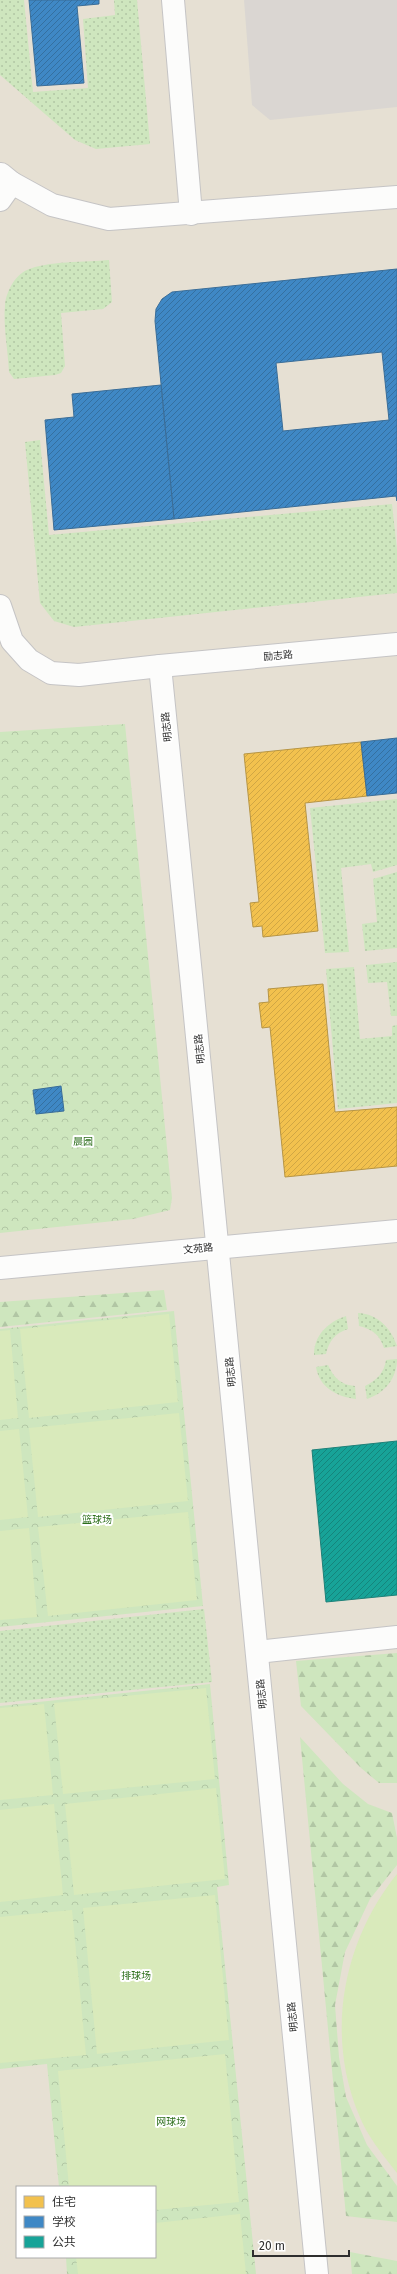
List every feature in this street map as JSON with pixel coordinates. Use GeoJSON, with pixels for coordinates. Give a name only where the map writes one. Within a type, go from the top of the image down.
{"type":"FeatureCollection","features":[{"type":"Feature","properties":{"kind":"lane"},"geometry":{"type":"LineString","coordinates":[[173,0],[190,214]]}},
{"type":"Feature","properties":{"kind":"lane"},"geometry":{"type":"LineString","coordinates":[[4,185],[52,205],[108,219],[190,214],[397,197]]}},
{"type":"Feature","properties":{"kind":"lane"},"geometry":{"type":"LineString","coordinates":[[0,606],[12,641],[29,660],[51,673],[80,675],[160,666]]}},
{"type":"Feature","properties":{"kind":"lane","name":"励志路"},"geometry":{"type":"LineString","coordinates":[[160,666],[397,644]]}},
{"type":"Feature","properties":{"kind":"lane","name":"明志路"},"geometry":{"type":"LineString","coordinates":[[160,666],[317,2274]]}},
{"type":"Feature","properties":{"kind":"lane","name":"文苑路"},"geometry":{"type":"LineString","coordinates":[[0,1268],[217,1246],[397,1231]]}},
{"type":"Feature","properties":{"kind":"lane"},"geometry":{"type":"LineString","coordinates":[[257,1652],[397,1637]]}},
{"type":"Feature","properties":{"kind":"shaded area"},"geometry":{"type":"Polygon","coordinates":[[[0,0],[397,0],[397,2274],[0,2274],[0,0]]]}},
{"type":"Feature","properties":{"kind":"shaded area"},"geometry":{"type":"Polygon","coordinates":[[[244,0],[397,0],[397,107],[270,120],[252,105],[244,0]]]}},
{"type":"Feature","properties":{"kind":"green space"},"geometry":{"type":"Polygon","coordinates":[[[0,0],[24,0],[33,92],[88,88],[83,19],[115,15],[114,0],[137,0],[150,144],[96,149],[75,140],[0,75],[0,0]]]}},
{"type":"Feature","properties":{"kind":"green space"},"geometry":{"type":"Polygon","coordinates":[[[109,260],[112,302],[103,309],[61,313],[65,366],[61,373],[55,375],[14,379],[9,372],[5,330],[5,305],[9,290],[15,280],[23,272],[35,267],[67,262],[109,260]]]}},
{"type":"Feature","properties":{"kind":"green space"},"geometry":{"type":"Polygon","coordinates":[[[40,440],[49,535],[392,504],[397,550],[397,593],[74,627],[54,621],[40,603],[25,442],[40,440]]]}},
{"type":"Feature","properties":{"kind":"green space","name":"晨园"},"geometry":{"type":"Polygon","coordinates":[[[125,724],[172,1198],[170,1210],[133,1219],[0,1233],[0,732],[125,724]]]}},
{"type":"Feature","properties":{"kind":"green space"},"geometry":{"type":"Polygon","coordinates":[[[397,799],[397,865],[373,872],[371,864],[341,868],[349,952],[325,953],[310,808],[397,799]]]}},
{"type":"Feature","properties":{"kind":"green space"},"geometry":{"type":"Polygon","coordinates":[[[397,872],[397,948],[365,951],[362,924],[377,922],[373,879],[397,872]]]}},
{"type":"Feature","properties":{"kind":"green space"},"geometry":{"type":"Polygon","coordinates":[[[397,962],[397,1016],[391,1016],[387,982],[368,983],[366,965],[397,962]]]}},
{"type":"Feature","properties":{"kind":"green space"},"geometry":{"type":"Polygon","coordinates":[[[354,967],[360,1039],[392,1036],[392,1026],[397,1025],[397,1103],[338,1109],[326,969],[354,967]]]}},
{"type":"Feature","properties":{"kind":"green space"},"geometry":{"type":"Polygon","coordinates":[[[164,1290],[167,1310],[0,1327],[0,1302],[164,1290]]]}},
{"type":"Feature","properties":{"kind":"green space","name":"篮球场"},"geometry":{"type":"Polygon","coordinates":[[[174,1311],[203,1606],[0,1627],[0,1329],[174,1311]]]}},
{"type":"Feature","properties":{"kind":"green space"},"geometry":{"type":"Polygon","coordinates":[[[358,1313],[372,1316],[383,1323],[391,1333],[397,1346],[384,1348],[375,1333],[359,1326],[358,1313]]]}},
{"type":"Feature","properties":{"kind":"green space"},"geometry":{"type":"Polygon","coordinates":[[[169,1314],[178,1402],[29,1418],[20,1329],[169,1314]]]}},
{"type":"Feature","properties":{"kind":"green space"},"geometry":{"type":"Polygon","coordinates":[[[346,1316],[348,1329],[333,1338],[326,1354],[314,1355],[316,1341],[323,1330],[333,1322],[346,1316]]]}},
{"type":"Feature","properties":{"kind":"green space"},"geometry":{"type":"Polygon","coordinates":[[[10,1330],[18,1418],[0,1420],[0,1331],[10,1330]]]}},
{"type":"Feature","properties":{"kind":"green space"},"geometry":{"type":"Polygon","coordinates":[[[397,1359],[395,1372],[389,1384],[379,1393],[367,1399],[365,1386],[379,1376],[384,1369],[386,1360],[397,1359]]]}},
{"type":"Feature","properties":{"kind":"green space"},"geometry":{"type":"Polygon","coordinates":[[[328,1365],[338,1380],[355,1386],[356,1399],[342,1396],[330,1390],[325,1385],[318,1374],[316,1367],[328,1365]]]}},
{"type":"Feature","properties":{"kind":"green space"},"geometry":{"type":"Polygon","coordinates":[[[179,1413],[188,1501],[38,1517],[29,1428],[179,1413]]]}},
{"type":"Feature","properties":{"kind":"green space"},"geometry":{"type":"Polygon","coordinates":[[[19,1429],[28,1517],[0,1520],[0,1431],[19,1429]]]}},
{"type":"Feature","properties":{"kind":"green space"},"geometry":{"type":"Polygon","coordinates":[[[188,1512],[197,1600],[48,1616],[38,1527],[188,1512]]]}},
{"type":"Feature","properties":{"kind":"green space"},"geometry":{"type":"Polygon","coordinates":[[[29,1528],[37,1617],[0,1620],[0,1531],[29,1528]]]}},
{"type":"Feature","properties":{"kind":"green space"},"geometry":{"type":"Polygon","coordinates":[[[204,1609],[212,1682],[0,1703],[0,1631],[204,1609]]]}},
{"type":"Feature","properties":{"kind":"green space"},"geometry":{"type":"Polygon","coordinates":[[[397,1653],[397,1783],[379,1783],[361,1768],[301,1706],[296,1661],[397,1653]]]}},
{"type":"Feature","properties":{"kind":"green space","name":"排球场"},"geometry":{"type":"Polygon","coordinates":[[[210,1684],[229,1885],[217,1887],[256,2274],[67,2274],[66,2258],[156,2258],[156,2186],[59,2186],[47,2064],[0,2069],[0,1706],[210,1684]]]}},
{"type":"Feature","properties":{"kind":"green space"},"geometry":{"type":"Polygon","coordinates":[[[206,1688],[215,1779],[63,1794],[54,1703],[206,1688]]]}},
{"type":"Feature","properties":{"kind":"green space"},"geometry":{"type":"Polygon","coordinates":[[[44,1704],[53,1795],[0,1800],[0,1708],[44,1704]]]}},
{"type":"Feature","properties":{"kind":"green space"},"geometry":{"type":"Polygon","coordinates":[[[300,1737],[343,1784],[368,1804],[392,1813],[397,1838],[397,1865],[370,1899],[345,1952],[335,2005],[339,2057],[346,2097],[367,2145],[397,2186],[397,2222],[346,2216],[300,1737]]]}},
{"type":"Feature","properties":{"kind":"green space"},"geometry":{"type":"Polygon","coordinates":[[[216,1788],[225,1879],[74,1895],[65,1804],[216,1788]]]}},
{"type":"Feature","properties":{"kind":"green space"},"geometry":{"type":"Polygon","coordinates":[[[54,1804],[63,1895],[0,1902],[0,1810],[54,1804]]]}},
{"type":"Feature","properties":{"kind":"green space"},"geometry":{"type":"Polygon","coordinates":[[[397,1874],[397,2173],[371,2138],[359,2115],[349,2084],[343,2053],[342,2021],[345,1989],[352,1958],[378,1900],[397,1874]]]}},
{"type":"Feature","properties":{"kind":"green space","name":"排球场"},"geometry":{"type":"Polygon","coordinates":[[[215,1895],[229,2040],[97,2054],[83,1908],[215,1895]]]}},
{"type":"Feature","properties":{"kind":"green space"},"geometry":{"type":"Polygon","coordinates":[[[72,1910],[86,2055],[0,2063],[0,1917],[72,1910]]]}},
{"type":"Feature","properties":{"kind":"green space","name":"网球场"},"geometry":{"type":"Polygon","coordinates":[[[225,2054],[239,2202],[156,2210],[156,2186],[69,2186],[58,2071],[225,2054]]]}},
{"type":"Feature","properties":{"kind":"green space"},"geometry":{"type":"Polygon","coordinates":[[[240,2214],[246,2274],[78,2274],[76,2258],[156,2258],[156,2223],[240,2214]]]}},
{"type":"Feature","properties":{"kind":"green space"},"geometry":{"type":"Polygon","coordinates":[[[350,2252],[397,2261],[397,2274],[352,2274],[350,2252]]]}},
{"type":"Feature","properties":{"kind":"building: 住宅"},"geometry":{"type":"Polygon","coordinates":[[[361,742],[367,796],[305,803],[318,931],[263,937],[262,926],[253,927],[250,903],[259,902],[244,754],[361,742]]]}},
{"type":"Feature","properties":{"kind":"building: 住宅"},"geometry":{"type":"Polygon","coordinates":[[[323,984],[335,1112],[397,1107],[397,1166],[285,1177],[270,1027],[262,1028],[259,1003],[269,1002],[268,989],[323,984]]]}},
{"type":"Feature","properties":{"kind":"building: 学校"},"geometry":{"type":"Polygon","coordinates":[[[29,0],[99,0],[99,4],[77,6],[84,83],[37,86],[29,0]]]}},
{"type":"Feature","properties":{"kind":"building: 学校"},"geometry":{"type":"Polygon","coordinates":[[[397,269],[397,501],[396,496],[174,519],[155,321],[156,309],[162,299],[172,292],[397,269]],[[382,352],[276,363],[283,431],[389,420],[382,352]]]}},
{"type":"Feature","properties":{"kind":"building: 学校"},"geometry":{"type":"Polygon","coordinates":[[[161,385],[174,519],[54,530],[45,420],[74,417],[72,394],[161,385]]]}},
{"type":"Feature","properties":{"kind":"building: 学校"},"geometry":{"type":"Polygon","coordinates":[[[397,738],[397,793],[367,796],[361,742],[397,738]]]}},
{"type":"Feature","properties":{"kind":"building: 学校"},"geometry":{"type":"Polygon","coordinates":[[[61,1086],[64,1111],[36,1114],[33,1090],[61,1086]]]}},
{"type":"Feature","properties":{"kind":"building: 公共"},"geometry":{"type":"Polygon","coordinates":[[[397,1441],[397,1595],[326,1602],[312,1450],[397,1441]]]}}]}
